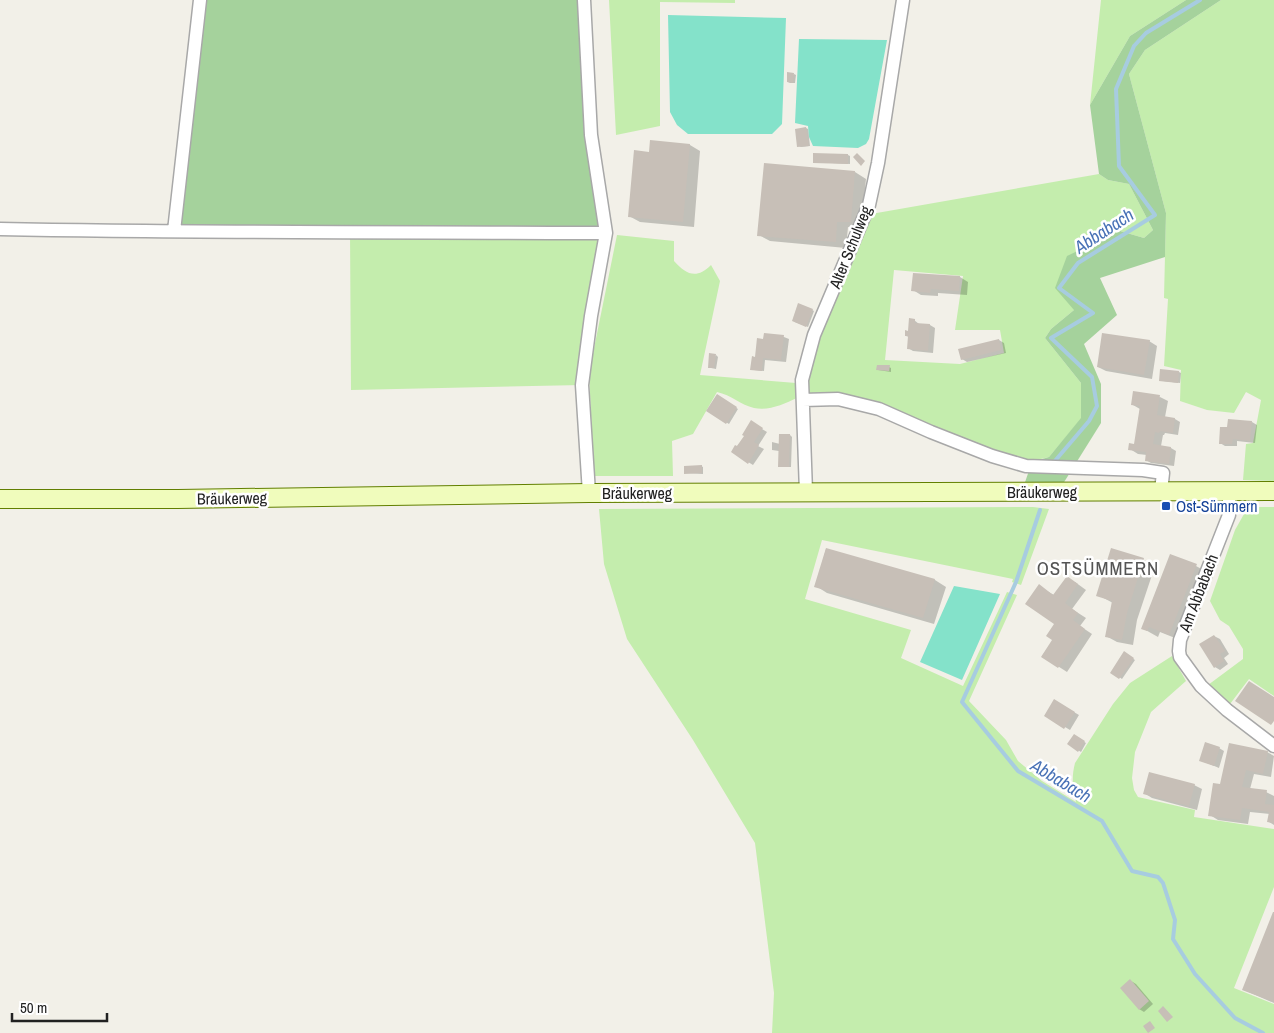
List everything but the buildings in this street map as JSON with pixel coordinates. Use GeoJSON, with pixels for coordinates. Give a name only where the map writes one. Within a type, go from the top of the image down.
{"type":"FeatureCollection","features":[{"type":"Feature","properties":{"kind":"main road","name":"Bräukerweg"},"geometry":{"type":"LineString","coordinates":[[0,499],[178,499],[589,493],[1274,491]]}},
{"type":"Feature","properties":{"kind":"street"},"geometry":{"type":"LineString","coordinates":[[174,231],[200,0]]}},
{"type":"Feature","properties":{"kind":"street"},"geometry":{"type":"LineString","coordinates":[[584,0],[591,135],[606,233],[582,385],[589,493]]}},
{"type":"Feature","properties":{"kind":"street","name":"Alter Schulweg"},"geometry":{"type":"LineString","coordinates":[[806,492],[802,380],[814,335],[869,205],[878,163],[903,0]]}},
{"type":"Feature","properties":{"kind":"street"},"geometry":{"type":"LineString","coordinates":[[0,229],[606,233]]}},
{"type":"Feature","properties":{"kind":"street"},"geometry":{"type":"LineString","coordinates":[[803,400],[838,399],[879,409],[930,432],[992,456],[1026,466],[1143,470],[1162,473],[1161,491]]}},
{"type":"Feature","properties":{"kind":"street","name":"Am Abbabach"},"geometry":{"type":"LineString","coordinates":[[1229,491],[1229,515],[1180,640],[1179,651],[1184,663],[1201,686],[1274,746]]}},
{"type":"Feature","properties":{"kind":"green space"},"geometry":{"type":"Polygon","coordinates":[[[200,0],[584,0],[606,233],[174,231],[200,0]]]}},
{"type":"Feature","properties":{"kind":"green space"},"geometry":{"type":"Polygon","coordinates":[[[609,0],[735,0],[735,3],[660,2],[660,126],[616,135],[609,0]]]}},
{"type":"Feature","properties":{"kind":"green space"},"geometry":{"type":"Polygon","coordinates":[[[1101,0],[1186,0],[1130,36],[1090,105],[1101,0]]]}},
{"type":"Feature","properties":{"kind":"green space"},"geometry":{"type":"Polygon","coordinates":[[[1186,0],[1221,0],[1145,50],[1129,74],[1166,213],[1165,257],[1100,278],[1117,315],[1084,344],[1101,384],[1101,423],[1061,487],[1023,488],[1032,462],[1049,457],[1081,418],[1081,383],[1045,338],[1051,329],[1074,310],[1055,288],[1067,256],[1120,231],[1144,238],[1153,230],[1129,184],[1108,180],[1099,174],[1090,105],[1130,36],[1186,0]]]}},
{"type":"Feature","properties":{"kind":"green space"},"geometry":{"type":"Polygon","coordinates":[[[1221,0],[1274,0],[1274,481],[1243,480],[1246,444],[1253,443],[1261,400],[1246,392],[1234,413],[1207,410],[1180,401],[1181,370],[1164,366],[1168,299],[1164,298],[1166,213],[1129,74],[1145,50],[1221,0]]]}},
{"type":"Feature","properties":{"kind":"green space"},"geometry":{"type":"Polygon","coordinates":[[[668,15],[786,18],[782,124],[772,134],[688,134],[677,125],[670,112],[668,15]]]}},
{"type":"Feature","properties":{"kind":"green space"},"geometry":{"type":"Polygon","coordinates":[[[799,39],[887,40],[869,139],[866,144],[858,148],[813,146],[809,137],[808,126],[795,123],[799,39]]]}},
{"type":"Feature","properties":{"kind":"green space"},"geometry":{"type":"Polygon","coordinates":[[[1099,174],[1108,180],[1129,184],[1153,230],[1144,238],[1120,231],[1074,310],[1051,329],[1045,338],[1081,383],[1081,419],[1049,457],[1025,463],[930,427],[806,395],[806,379],[817,335],[871,214],[1099,174]],[[894,270],[885,360],[960,364],[1004,353],[1000,330],[955,330],[963,276],[894,270]]]}},
{"type":"Feature","properties":{"kind":"green space"},"geometry":{"type":"Polygon","coordinates":[[[350,231],[606,233],[582,385],[351,390],[350,231]]]}},
{"type":"Feature","properties":{"kind":"green space"},"geometry":{"type":"Polygon","coordinates":[[[617,235],[674,241],[674,261],[691,274],[701,273],[711,265],[720,281],[700,375],[796,383],[797,398],[782,405],[765,409],[749,407],[727,395],[717,392],[693,434],[672,441],[673,476],[594,476],[589,373],[617,235]]]}},
{"type":"Feature","properties":{"kind":"green space"},"geometry":{"type":"Polygon","coordinates":[[[1033,507],[1049,509],[1021,585],[1012,582],[1013,579],[822,540],[805,599],[911,630],[901,658],[963,686],[1007,592],[1017,595],[969,701],[1006,740],[1018,761],[1042,781],[1076,802],[1073,783],[1075,763],[1113,704],[1130,683],[1172,656],[1186,681],[1151,712],[1135,752],[1132,778],[1134,790],[1138,797],[1195,810],[1194,817],[1274,829],[1274,887],[1234,988],[1274,1004],[1274,1033],[772,1033],[774,993],[755,843],[693,740],[627,639],[604,564],[599,509],[1033,507]]]}},
{"type":"Feature","properties":{"kind":"green space"},"geometry":{"type":"Polygon","coordinates":[[[1248,507],[1274,507],[1274,696],[1249,679],[1230,704],[1208,685],[1243,659],[1243,649],[1229,626],[1220,620],[1210,601],[1235,530],[1248,507]]]}},
{"type":"Feature","properties":{"kind":"green space"},"geometry":{"type":"Polygon","coordinates":[[[954,586],[1000,594],[962,680],[920,662],[954,586]]]}},
{"type":"Feature","properties":{"kind":"waterway","name":"Abbabach"},"geometry":{"type":"LineString","coordinates":[[1054,462],[1089,421],[1097,406],[1092,377],[1051,338],[1093,313],[1059,288],[1078,263],[1155,215],[1119,166],[1116,89],[1134,46],[1146,33],[1200,0]]}},
{"type":"Feature","properties":{"kind":"waterway","name":"Abbabach"},"geometry":{"type":"LineString","coordinates":[[1040,510],[1016,582],[962,702],[1018,771],[1102,821],[1132,871],[1158,877],[1163,883],[1175,920],[1173,939],[1195,974],[1235,1018],[1263,1033]]}},
{"type":"Feature","properties":{"kind":"place","name":"Ost-Sümmern"},"geometry":{"type":"Point","coordinates":[1166,506]}},
{"type":"Feature","properties":{"kind":"district","name":"OSTSÜMMERN"},"geometry":{"type":"Point","coordinates":[1098,568]}}]}
